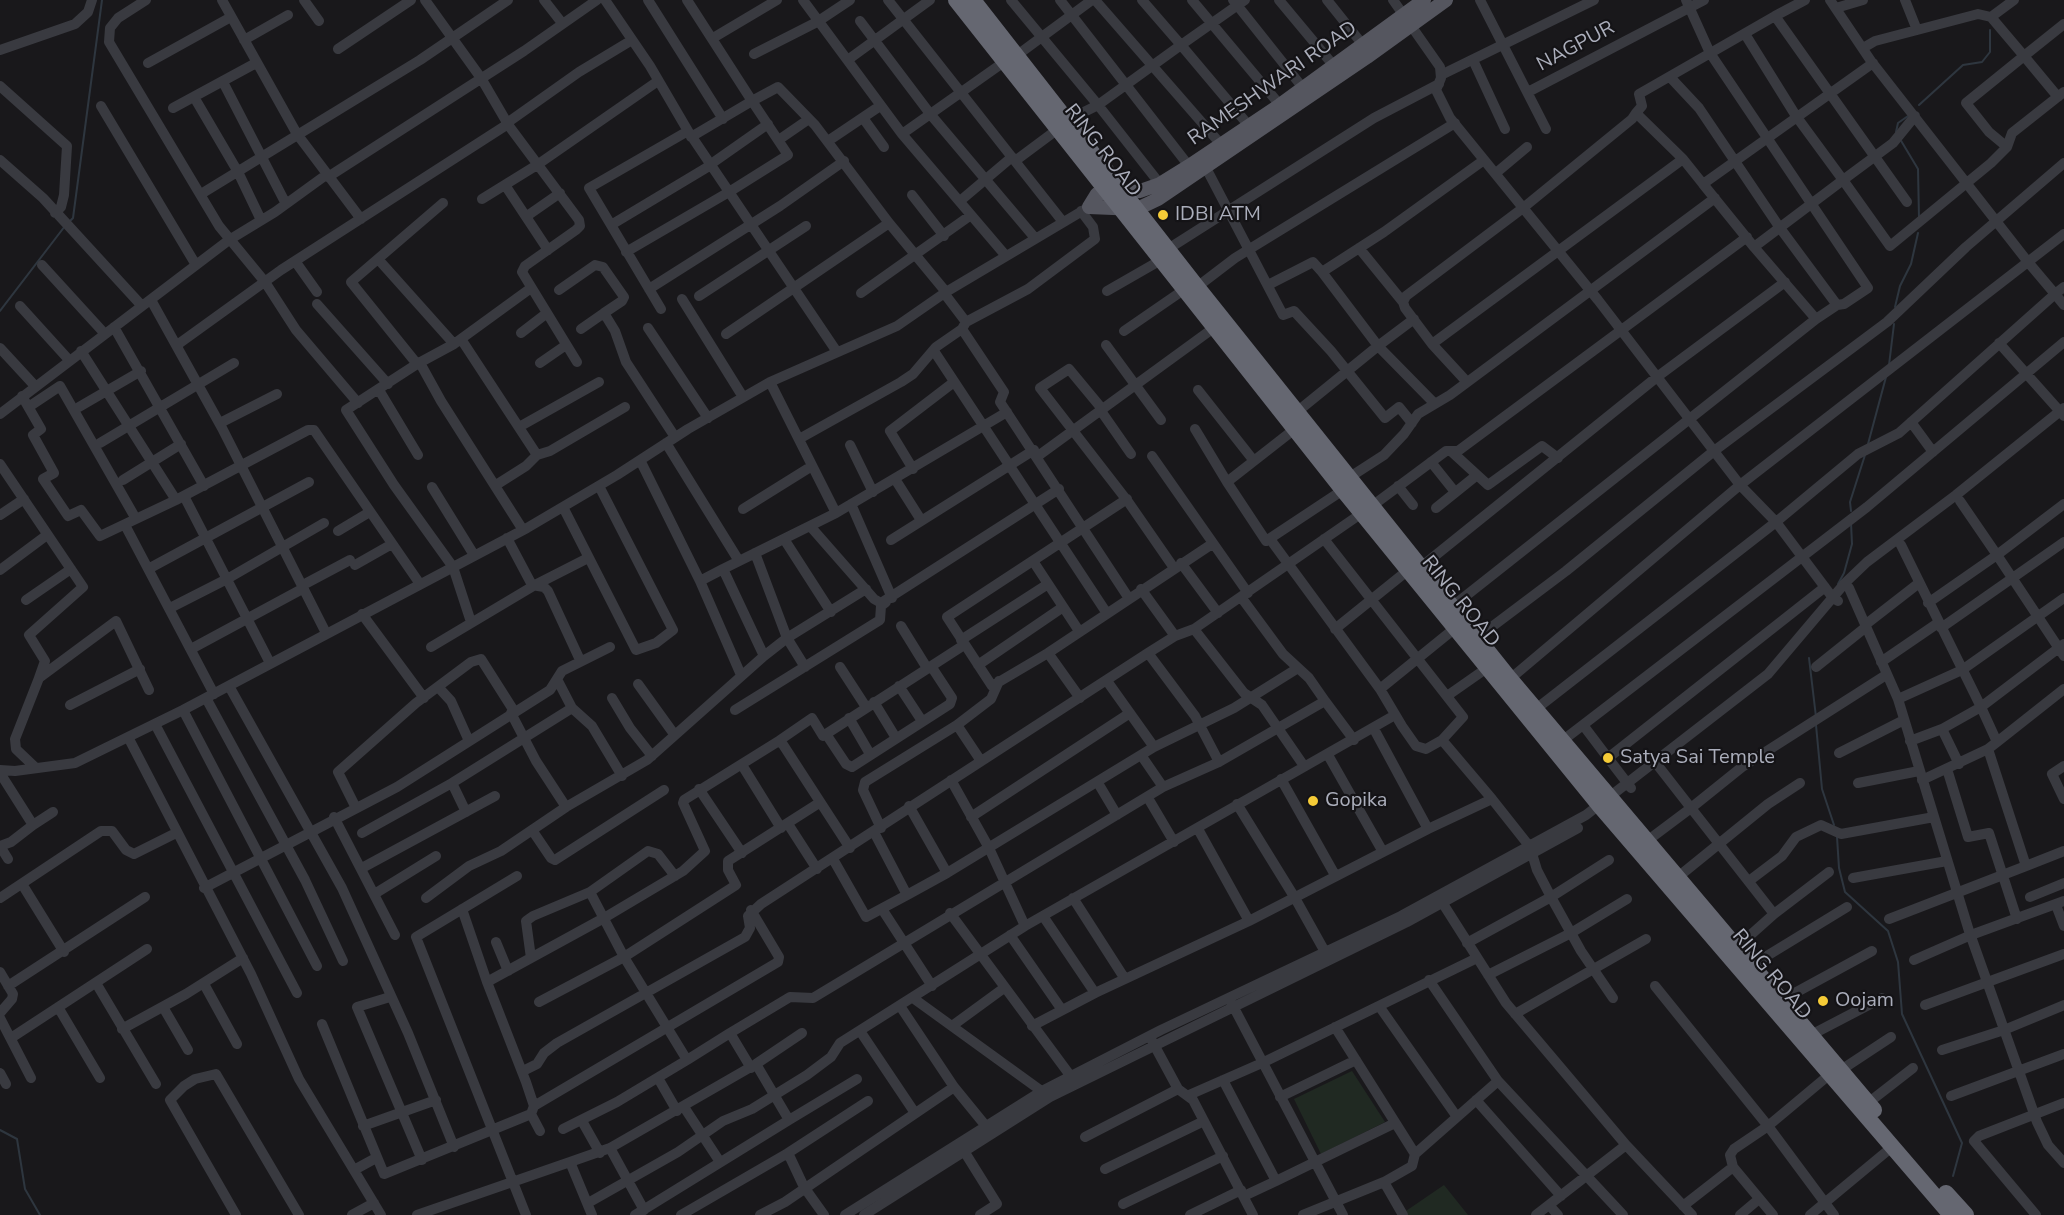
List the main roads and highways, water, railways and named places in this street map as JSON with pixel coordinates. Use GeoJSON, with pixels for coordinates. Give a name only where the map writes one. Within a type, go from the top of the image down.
{"type":"FeatureCollection","features":[{"type":"Feature","properties":{"kind":"highway","name":"RING ROAD"},"geometry":{"type":"LineString","coordinates":[[956,0],[1010,59],[1062,125],[1126,199],[1191,288],[1298,411],[1346,484]]}},
{"type":"Feature","properties":{"kind":"highway","name":"RING ROAD"},"geometry":{"type":"LineString","coordinates":[[973,0],[1010,59]]}},
{"type":"Feature","properties":{"kind":"highway","name":"RING ROAD"},"geometry":{"type":"LineString","coordinates":[[1191,288],[1215,327],[1296,428],[1367,510],[1414,569],[1486,668],[1600,808],[1835,1073],[1951,1215]]}},
{"type":"Feature","properties":{"kind":"highway","name":"RING ROAD"},"geometry":{"type":"LineString","coordinates":[[1414,569],[1453,606],[1562,741],[1600,808],[1647,841],[1811,1035],[1835,1073],[1868,1103],[1888,1137],[1966,1215]]}},
{"type":"Feature","properties":{"kind":"main road","name":"RAMESHWARI ROAD"},"geometry":{"type":"LineString","coordinates":[[1126,199],[1160,184],[1224,148],[1280,105],[1306,92],[1334,66],[1363,45],[1407,20],[1424,0]]}},
{"type":"Feature","properties":{"kind":"main road"},"geometry":{"type":"LineString","coordinates":[[1085,209],[1126,199],[1158,199],[1205,166],[1224,148],[1407,20],[1446,0]]}},
{"type":"Feature","properties":{"kind":"waterway"},"geometry":{"type":"LineString","coordinates":[[69,222],[73,218],[102,0]]}},
{"type":"Feature","properties":{"kind":"waterway"},"geometry":{"type":"LineString","coordinates":[[1919,105],[1963,65],[1982,62],[1990,52],[1990,30]]}},
{"type":"Feature","properties":{"kind":"waterway"},"geometry":{"type":"LineString","coordinates":[[1896,132],[1898,123],[1908,116]]}},
{"type":"Feature","properties":{"kind":"waterway"},"geometry":{"type":"LineString","coordinates":[[1900,139],[1918,169],[1919,218]]}},
{"type":"Feature","properties":{"kind":"waterway"},"geometry":{"type":"LineString","coordinates":[[0,311],[65,226]]}},
{"type":"Feature","properties":{"kind":"waterway"},"geometry":{"type":"LineString","coordinates":[[1895,307],[1900,286],[1911,264],[1918,233]]}},
{"type":"Feature","properties":{"kind":"waterway"},"geometry":{"type":"LineString","coordinates":[[1889,365],[1894,324]]}},
{"type":"Feature","properties":{"kind":"waterway"},"geometry":{"type":"LineString","coordinates":[[1868,444],[1886,377]]}},
{"type":"Feature","properties":{"kind":"waterway"},"geometry":{"type":"LineString","coordinates":[[1851,511],[1850,502],[1865,455]]}},
{"type":"Feature","properties":{"kind":"waterway"},"geometry":{"type":"LineString","coordinates":[[1838,584],[1844,573],[1852,544],[1851,523]]}},
{"type":"Feature","properties":{"kind":"waterway"},"geometry":{"type":"LineString","coordinates":[[1809,658],[1816,717]]}},
{"type":"Feature","properties":{"kind":"waterway"},"geometry":{"type":"LineString","coordinates":[[1816,725],[1822,789],[1834,825]]}},
{"type":"Feature","properties":{"kind":"waterway"},"geometry":{"type":"LineString","coordinates":[[1837,837],[1839,868],[1845,892],[1888,931],[1898,962],[1902,1014],[1962,1143],[1953,1176]]}},
{"type":"Feature","properties":{"kind":"waterway"},"geometry":{"type":"LineString","coordinates":[[0,1130],[17,1139],[25,1189],[40,1215]]}},
{"type":"Feature","properties":{"kind":"place","name":"IDBI ATM"},"geometry":{"type":"Point","coordinates":[1163,215]}},
{"type":"Feature","properties":{"kind":"place","name":"Satya Sai Temple"},"geometry":{"type":"Point","coordinates":[1608,758]}},
{"type":"Feature","properties":{"kind":"place","name":"Gopika"},"geometry":{"type":"Point","coordinates":[1313,801]}},
{"type":"Feature","properties":{"kind":"place","name":"Oojam"},"geometry":{"type":"Point","coordinates":[1823,1001]}}]}
